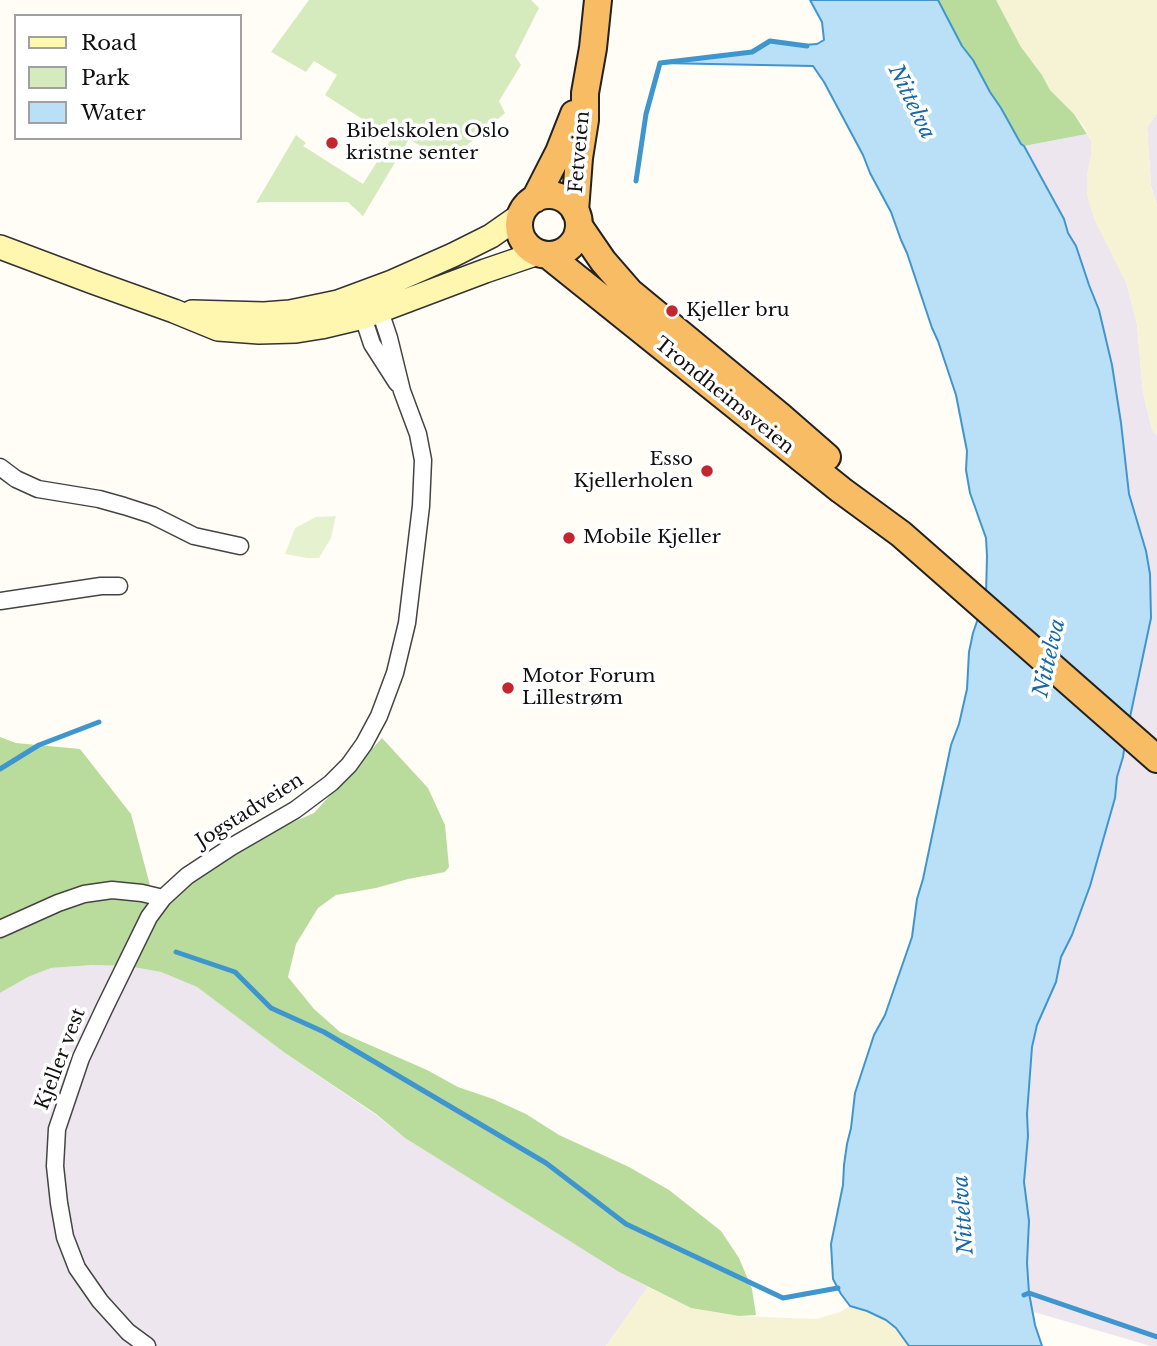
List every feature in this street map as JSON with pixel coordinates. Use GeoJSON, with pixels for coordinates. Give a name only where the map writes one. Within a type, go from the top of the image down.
{"type":"FeatureCollection","features":[{"type":"Feature","properties":{"kind":"highway","name":"Fetveien"},"geometry":{"type":"LineString","coordinates":[[577,218],[578,166],[585,120],[585,93],[598,0]]}},
{"type":"Feature","properties":{"kind":"highway","name":"Fetveien"},"geometry":{"type":"LineString","coordinates":[[528,207],[553,166],[572,117],[585,93]]}},
{"type":"Feature","properties":{"kind":"highway"},"geometry":{"type":"LineString","coordinates":[[544,196],[562,198],[577,218],[577,235],[573,244],[558,254],[543,254],[532,250],[522,238],[520,231],[528,207],[544,196]]}},
{"type":"Feature","properties":{"kind":"highway","name":"Trondheimsveien"},"geometry":{"type":"LineString","coordinates":[[577,218],[603,261],[630,292],[817,448],[851,479],[901,534]]}},
{"type":"Feature","properties":{"kind":"highway","name":"Trondheimsveien"},"geometry":{"type":"LineString","coordinates":[[543,254],[836,486],[901,534],[1157,759]]}},
{"type":"Feature","properties":{"kind":"main road"},"geometry":{"type":"LineString","coordinates":[[174,311],[243,314],[290,312],[338,302],[392,282],[472,246],[498,231],[528,207]]}},
{"type":"Feature","properties":{"kind":"main road"},"geometry":{"type":"LineString","coordinates":[[0,247],[218,329],[259,332],[321,327],[371,314],[485,271],[543,254]]}},
{"type":"Feature","properties":{"kind":"street","name":"Jogstadveien"},"geometry":{"type":"LineString","coordinates":[[163,898],[187,876],[295,810],[331,783],[349,765],[379,716],[395,673],[407,623],[424,481],[424,460],[418,434],[402,391],[372,344],[371,314],[366,292]]}},
{"type":"Feature","properties":{"kind":"street"},"geometry":{"type":"LineString","coordinates":[[0,467],[16,479],[38,489],[124,506],[152,515],[194,536],[240,546]]}},
{"type":"Feature","properties":{"kind":"street"},"geometry":{"type":"LineString","coordinates":[[0,601],[101,586],[119,586]]}},
{"type":"Feature","properties":{"kind":"street"},"geometry":{"type":"LineString","coordinates":[[0,929],[84,894],[112,890],[163,898]]}},
{"type":"Feature","properties":{"kind":"street","name":"Kjeller vest"},"geometry":{"type":"LineString","coordinates":[[147,1346],[128,1332],[109,1312],[77,1268],[65,1237],[55,1166],[57,1129],[81,1058],[149,917],[163,898]]}},
{"type":"Feature","properties":{"kind":"shaded area"},"geometry":{"type":"Polygon","coordinates":[[[996,0],[1157,0],[1157,113],[1147,127],[1151,186],[1157,206],[1157,436],[1152,429],[1143,392],[1137,324],[1127,285],[1094,219],[1087,195],[1091,140],[1074,114],[1050,90],[1021,47],[996,0]]]}},
{"type":"Feature","properties":{"kind":"shaded area"},"geometry":{"type":"Polygon","coordinates":[[[1157,113],[1157,206],[1151,186],[1147,127],[1157,113]]]}},
{"type":"Feature","properties":{"kind":"shaded area"},"geometry":{"type":"Polygon","coordinates":[[[1087,134],[1091,140],[1091,157],[1087,175],[1113,253],[1127,285],[1137,324],[1143,392],[1152,429],[1157,436],[1157,1346],[1034,1312],[1029,1293],[1027,1263],[1029,1221],[1024,1182],[1032,1047],[1037,1025],[1056,982],[1061,957],[1072,935],[1104,840],[1151,618],[1150,574],[1129,494],[1114,380],[1099,310],[1064,219],[1024,146],[1087,134]]]}},
{"type":"Feature","properties":{"kind":"shaded area"},"geometry":{"type":"Polygon","coordinates":[[[127,966],[161,972],[197,987],[405,1138],[619,1272],[648,1287],[606,1346],[0,1346],[0,993],[51,968],[127,966]]]}},
{"type":"Feature","properties":{"kind":"shaded area"},"geometry":{"type":"Polygon","coordinates":[[[648,1287],[691,1308],[739,1316],[816,1319],[850,1306],[886,1320],[896,1328],[909,1346],[606,1346],[648,1287]]]}},
{"type":"Feature","properties":{"kind":"green space"},"geometry":{"type":"Polygon","coordinates":[[[309,0],[531,0],[539,8],[515,56],[521,65],[499,101],[505,113],[447,162],[409,139],[363,216],[348,202],[256,203],[296,135],[306,143],[303,146],[363,184],[392,138],[325,95],[337,75],[314,61],[306,72],[271,52],[309,0]]]}},
{"type":"Feature","properties":{"kind":"green space"},"geometry":{"type":"Polygon","coordinates":[[[938,0],[996,0],[1021,47],[1050,90],[1074,114],[1087,134],[1021,145],[938,0]]]}},
{"type":"Feature","properties":{"kind":"green space"},"geometry":{"type":"Polygon","coordinates":[[[336,516],[331,538],[319,558],[285,554],[295,528],[316,517],[336,516]]]}},
{"type":"Feature","properties":{"kind":"green space"},"geometry":{"type":"Polygon","coordinates":[[[0,737],[16,743],[80,749],[131,814],[155,904],[261,836],[314,813],[382,738],[428,788],[445,825],[449,867],[445,872],[336,895],[318,908],[296,944],[288,977],[314,1009],[340,1032],[427,1070],[458,1087],[526,1114],[559,1135],[629,1167],[669,1190],[721,1231],[739,1258],[752,1289],[756,1315],[739,1316],[691,1308],[619,1272],[405,1138],[376,1114],[285,1053],[197,987],[161,972],[127,966],[93,965],[51,968],[0,993],[0,737]]]}},
{"type":"Feature","properties":{"kind":"water","name":"Nittelva"},"geometry":{"type":"Polygon","coordinates":[[[810,0],[938,0],[962,46],[1024,146],[1076,246],[1099,310],[1112,365],[1129,494],[1150,574],[1151,618],[1117,777],[1115,798],[1090,886],[1061,957],[1056,982],[1037,1025],[1032,1047],[1024,1182],[1029,1221],[1029,1293],[1042,1346],[909,1346],[896,1328],[886,1320],[850,1306],[833,1279],[831,1244],[843,1185],[855,1093],[912,937],[917,899],[951,745],[967,689],[973,633],[986,595],[987,556],[986,538],[970,493],[966,470],[967,451],[956,395],[938,341],[891,212],[824,82],[813,66],[660,63],[752,52],[770,41],[817,44],[824,40],[822,22],[810,0]]]}},
{"type":"Feature","properties":{"kind":"waterway"},"geometry":{"type":"LineString","coordinates":[[636,181],[646,114],[660,63],[752,52],[770,41],[807,46]]}},
{"type":"Feature","properties":{"kind":"waterway"},"geometry":{"type":"LineString","coordinates":[[0,769],[39,745],[99,722]]}},
{"type":"Feature","properties":{"kind":"waterway"},"geometry":{"type":"LineString","coordinates":[[176,952],[235,972],[271,1008],[324,1032],[546,1163],[626,1224],[783,1298],[838,1288]]}},
{"type":"Feature","properties":{"kind":"waterway"},"geometry":{"type":"LineString","coordinates":[[1024,1295],[1029,1293],[1157,1337]]}},
{"type":"Feature","properties":{"kind":"place","name":"Bibelskolen Oslo kristne senter"},"geometry":{"type":"Point","coordinates":[332,143]}},
{"type":"Feature","properties":{"kind":"place","name":"Kjeller bru"},"geometry":{"type":"Point","coordinates":[672,311]}},
{"type":"Feature","properties":{"kind":"place","name":"Esso Kjellerholen"},"geometry":{"type":"Point","coordinates":[707,471]}},
{"type":"Feature","properties":{"kind":"place","name":"Mobile Kjeller"},"geometry":{"type":"Point","coordinates":[569,538]}},
{"type":"Feature","properties":{"kind":"place","name":"Motor Forum Lillestrøm"},"geometry":{"type":"Point","coordinates":[508,688]}}]}
